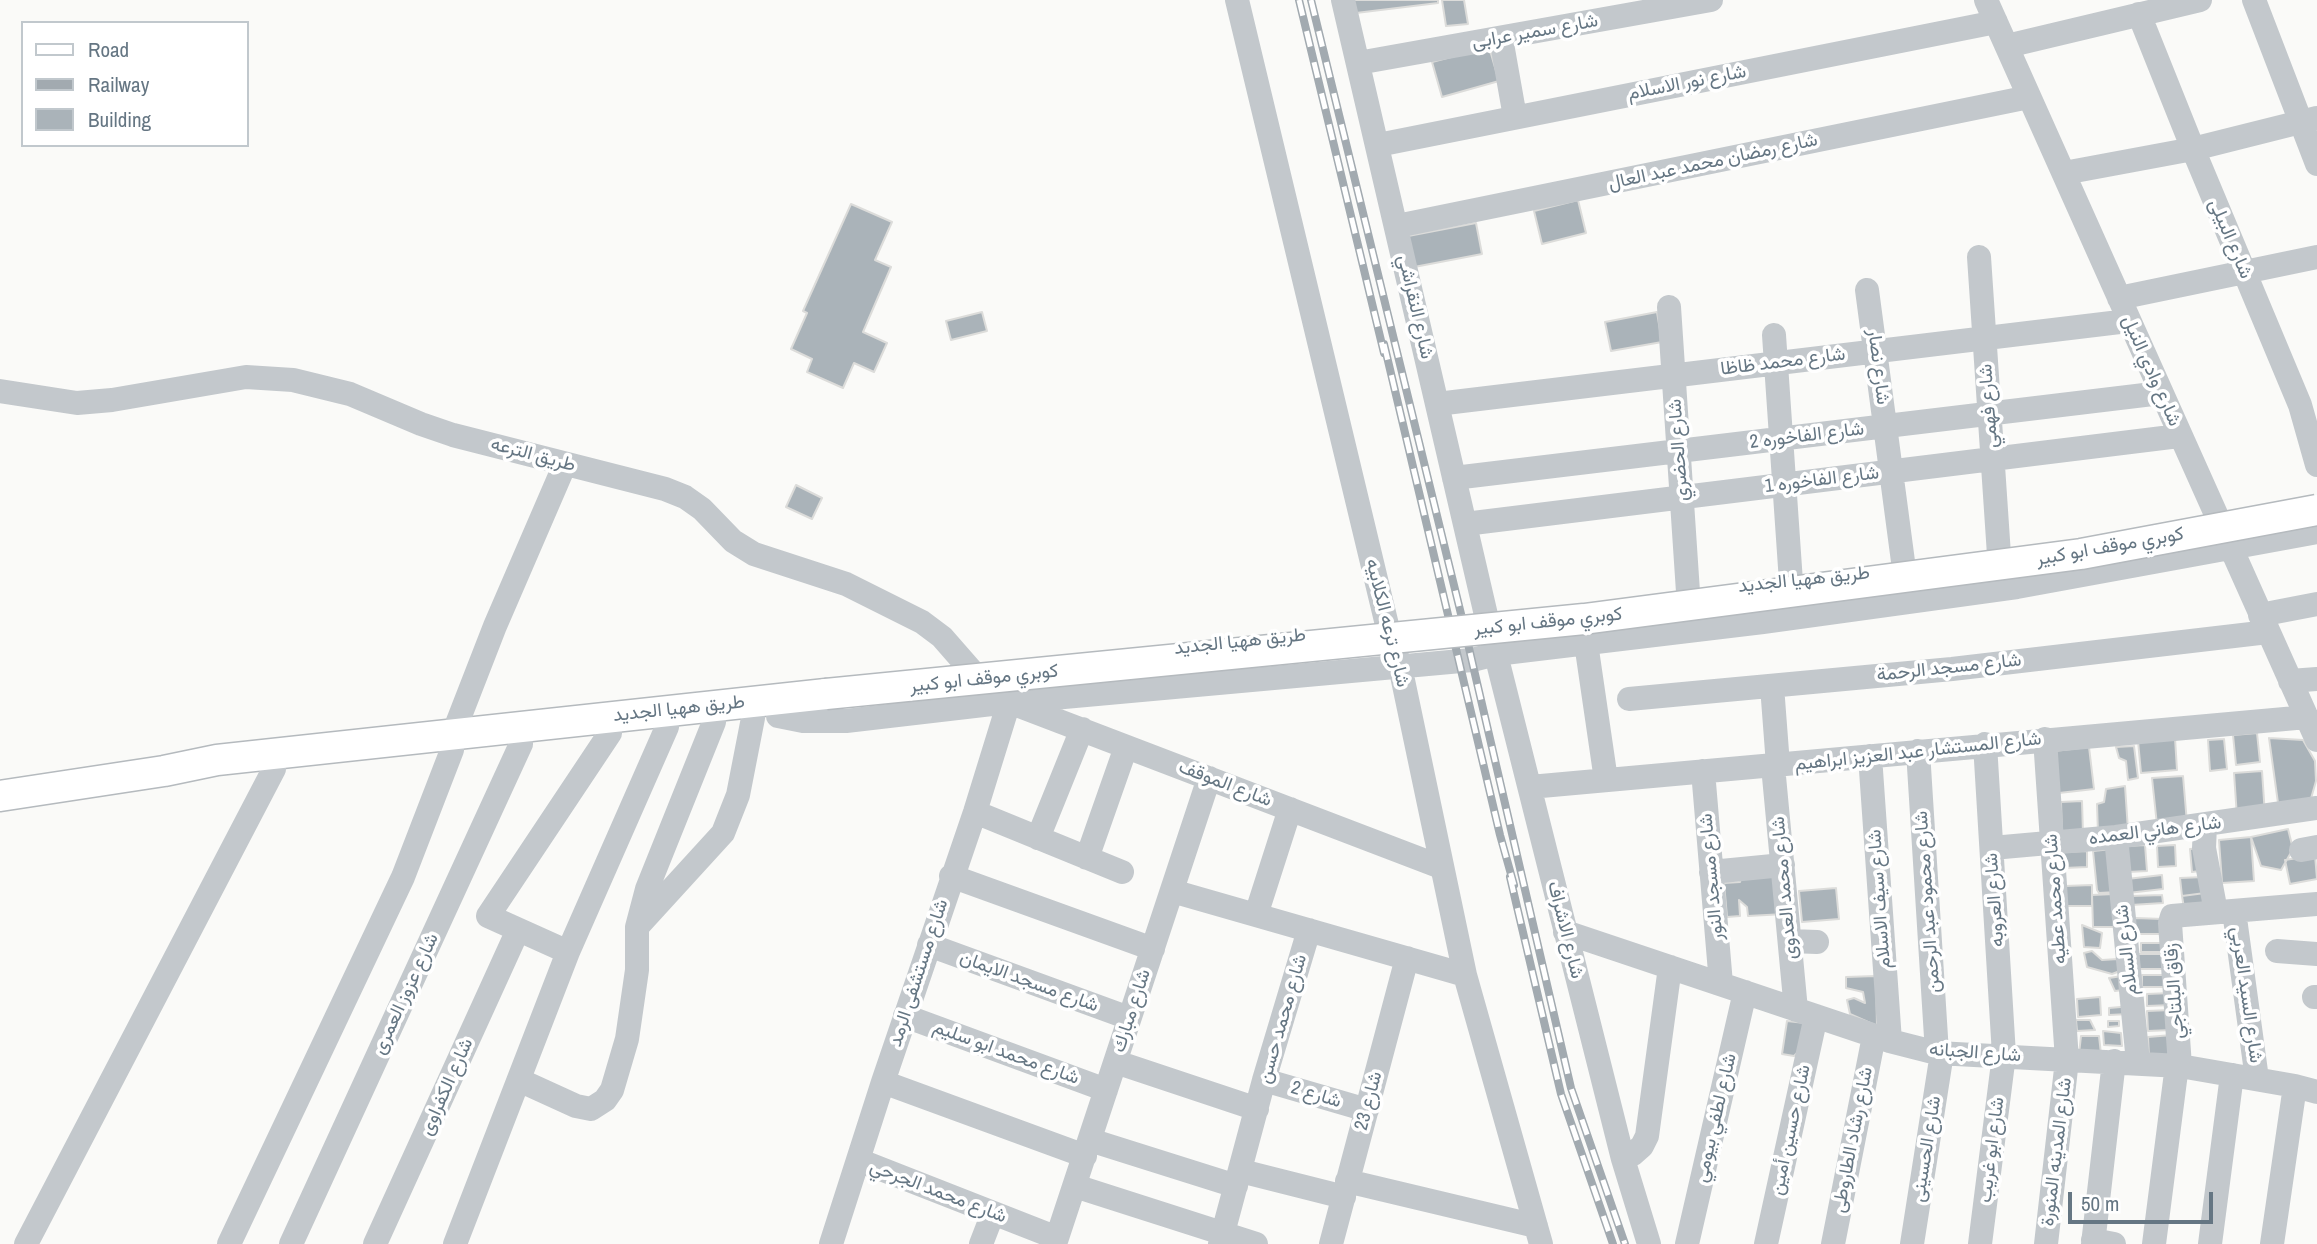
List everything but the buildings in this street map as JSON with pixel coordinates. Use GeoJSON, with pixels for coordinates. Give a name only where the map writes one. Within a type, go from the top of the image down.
{"type":"FeatureCollection","features":[{"type":"Feature","properties":{"kind":"main road","name":"كوبري موقف ابو كبير"},"geometry":{"type":"LineString","coordinates":[[769,711],[827,702],[1584,619],[2081,554],[2317,510]]}},
{"type":"Feature","properties":{"kind":"main road","name":"كوبري موقف ابو كبير"},"geometry":{"type":"LineString","coordinates":[[827,702],[1586,634],[2082,569],[2317,525]]}},
{"type":"Feature","properties":{"kind":"main road","name":"طريق ههيا الجديد"},"geometry":{"type":"LineString","coordinates":[[0,796],[164,771],[217,760],[453,742],[769,711]]}},
{"type":"Feature","properties":{"kind":"main road","name":"طريق ههيا الجديد"},"geometry":{"type":"LineString","coordinates":[[164,771],[219,773],[274,769],[453,742],[521,744],[714,722],[769,711]]}},
{"type":"Feature","properties":{"kind":"street","name":"شارع ترعه الكلابيه"},"geometry":{"type":"LineString","coordinates":[[1237,0],[1387,625],[1400,666],[1465,975],[1539,1235]]}},
{"type":"Feature","properties":{"kind":"street","name":"شارع النقراشي"},"geometry":{"type":"LineString","coordinates":[[1343,0],[1486,615]]}},
{"type":"Feature","properties":{"kind":"street","name":"شارع سمير عرابى"},"geometry":{"type":"LineString","coordinates":[[1358,63],[1711,0]]}},
{"type":"Feature","properties":{"kind":"street"},"geometry":{"type":"LineString","coordinates":[[2007,46],[2200,0]]}},
{"type":"Feature","properties":{"kind":"street"},"geometry":{"type":"LineString","coordinates":[[2254,0],[2309,120],[2317,164]]}},
{"type":"Feature","properties":{"kind":"street","name":"شارع وادي النيل"},"geometry":{"type":"LineString","coordinates":[[1991,11],[2317,740]]}},
{"type":"Feature","properties":{"kind":"street","name":"شارع نور الاسلام"},"geometry":{"type":"LineString","coordinates":[[1378,145],[1991,11]]}},
{"type":"Feature","properties":{"kind":"street","name":"شارع البيلى"},"geometry":{"type":"LineString","coordinates":[[2139,14],[2300,405],[2317,465]]}},
{"type":"Feature","properties":{"kind":"street"},"geometry":{"type":"LineString","coordinates":[[1502,38],[1515,117]]}},
{"type":"Feature","properties":{"kind":"street","name":"شارع رمضان محمد عبد العال"},"geometry":{"type":"LineString","coordinates":[[1397,226],[2029,97]]}},
{"type":"Feature","properties":{"kind":"street"},"geometry":{"type":"LineString","coordinates":[[2064,173],[2193,149],[2309,120]]}},
{"type":"Feature","properties":{"kind":"street","name":"شارع فهمي"},"geometry":{"type":"LineString","coordinates":[[1979,257],[1999,555]]}},
{"type":"Feature","properties":{"kind":"street","name":"شارع محمد ظاظا"},"geometry":{"type":"LineString","coordinates":[[1437,404],[1985,338],[2124,309],[2244,272],[2317,257]]}},
{"type":"Feature","properties":{"kind":"street","name":"شارع نصار"},"geometry":{"type":"LineString","coordinates":[[1867,290],[1904,569]]}},
{"type":"Feature","properties":{"kind":"street","name":"شارع الحضري"},"geometry":{"type":"LineString","coordinates":[[1670,307],[1688,592]]}},
{"type":"Feature","properties":{"kind":"street"},"geometry":{"type":"LineString","coordinates":[[1774,335],[1791,582]]}},
{"type":"Feature","properties":{"kind":"street","name":"طريق الترعه"},"geometry":{"type":"LineString","coordinates":[[0,391],[77,403],[112,400],[246,377],[293,380],[350,394],[453,435],[665,489],[685,497],[702,509],[733,541],[754,554],[846,584],[922,622],[942,637],[967,666],[1009,702]]}},
{"type":"Feature","properties":{"kind":"street","name":"شارع الفاخوره 2"},"geometry":{"type":"LineString","coordinates":[[1454,478],[2161,393]]}},
{"type":"Feature","properties":{"kind":"street","name":"شارع الفاخوره 1"},"geometry":{"type":"LineString","coordinates":[[1465,524],[2179,436]]}},
{"type":"Feature","properties":{"kind":"street"},"geometry":{"type":"LineString","coordinates":[[229,1244],[403,877],[495,626],[565,464]]}},
{"type":"Feature","properties":{"kind":"street","name":"طريق ههيا الجديد"},"geometry":{"type":"LineString","coordinates":[[769,711],[797,688],[822,682],[967,666],[1193,648],[1904,569],[2219,522],[2317,503]]}},
{"type":"Feature","properties":{"kind":"street","name":"طريق ههيا الجديد"},"geometry":{"type":"LineString","coordinates":[[769,711],[803,721],[846,721],[1009,702],[1472,660],[1496,654],[1763,622],[2017,587],[2317,532]]}},
{"type":"Feature","properties":{"kind":"street","name":"شارع مسجد الرحمة"},"geometry":{"type":"LineString","coordinates":[[1629,699],[1952,669],[2264,623],[2317,604]]}},
{"type":"Feature","properties":{"kind":"street","name":"شارع الاشراف"},"geometry":{"type":"LineString","coordinates":[[1486,615],[1623,1159],[1649,1244]]}},
{"type":"Feature","properties":{"kind":"street"},"geometry":{"type":"LineString","coordinates":[[1586,643],[1606,780]]}},
{"type":"Feature","properties":{"kind":"street"},"geometry":{"type":"LineString","coordinates":[[2290,681],[2317,678]]}},
{"type":"Feature","properties":{"kind":"street","name":"شارع محمد العدوى"},"geometry":{"type":"LineString","coordinates":[[1772,686],[1790,941],[1806,1013]]}},
{"type":"Feature","properties":{"kind":"street","name":"شارع الموقف"},"geometry":{"type":"LineString","coordinates":[[1009,702],[1441,867]]}},
{"type":"Feature","properties":{"kind":"street","name":"شارع مستشفى الرمد"},"geometry":{"type":"LineString","coordinates":[[831,1244],[1009,702]]}},
{"type":"Feature","properties":{"kind":"street"},"geometry":{"type":"LineString","coordinates":[[637,928],[723,833],[769,711]]}},
{"type":"Feature","properties":{"kind":"street","name":"شارع المستشار عبد العزيز ابراهيم"},"geometry":{"type":"LineString","coordinates":[[1530,787],[2307,717]]}},
{"type":"Feature","properties":{"kind":"street"},"geometry":{"type":"LineString","coordinates":[[519,1080],[576,1106],[591,1109],[605,1100],[611,1090],[627,1039],[634,1001],[637,928],[647,889],[714,722]]}},
{"type":"Feature","properties":{"kind":"street"},"geometry":{"type":"LineString","coordinates":[[455,1244],[568,953],[667,727]]}},
{"type":"Feature","properties":{"kind":"street"},"geometry":{"type":"LineString","coordinates":[[1038,838],[1082,729]]}},
{"type":"Feature","properties":{"kind":"street"},"geometry":{"type":"LineString","coordinates":[[568,953],[488,916],[610,733]]}},
{"type":"Feature","properties":{"kind":"street","name":"شارع محمد عطيه"},"geometry":{"type":"LineString","coordinates":[[2045,739],[2067,1060]]}},
{"type":"Feature","properties":{"kind":"street","name":"شارع عزوز العمرى"},"geometry":{"type":"LineString","coordinates":[[291,1244],[521,744]]}},
{"type":"Feature","properties":{"kind":"street","name":"شارع العروبه"},"geometry":{"type":"LineString","coordinates":[[1985,744],[2004,1055]]}},
{"type":"Feature","properties":{"kind":"street"},"geometry":{"type":"LineString","coordinates":[[1087,858],[1126,747]]}},
{"type":"Feature","properties":{"kind":"street","name":"شارع محمود عبد الرحمن"},"geometry":{"type":"LineString","coordinates":[[1918,751],[1940,1053]]}},
{"type":"Feature","properties":{"kind":"street","name":"شارع سيف الاسلام"},"geometry":{"type":"LineString","coordinates":[[1870,756],[1882,1039]]}},
{"type":"Feature","properties":{"kind":"street"},"geometry":{"type":"LineString","coordinates":[[26,1244],[274,769]]}},
{"type":"Feature","properties":{"kind":"street","name":"شارع مسجد النور"},"geometry":{"type":"LineString","coordinates":[[1703,771],[1721,984]]}},
{"type":"Feature","properties":{"kind":"street","name":"شارع مبارك"},"geometry":{"type":"LineString","coordinates":[[1056,1241],[1209,778]]}},
{"type":"Feature","properties":{"kind":"street","name":"شارع هاني العمده"},"geometry":{"type":"LineString","coordinates":[[1992,848],[2116,838],[2317,808]]}},
{"type":"Feature","properties":{"kind":"street"},"geometry":{"type":"LineString","coordinates":[[1256,915],[1290,809]]}},
{"type":"Feature","properties":{"kind":"street"},"geometry":{"type":"LineString","coordinates":[[975,812],[1122,872]]}},
{"type":"Feature","properties":{"kind":"street","name":"شارع السيد العربي"},"geometry":{"type":"LineString","coordinates":[[2206,826],[2204,848],[2225,911],[2257,1079]]}},
{"type":"Feature","properties":{"kind":"street","name":"شارع السلام"},"geometry":{"type":"LineString","coordinates":[[2100,1243],[2126,1061],[2116,838]]}},
{"type":"Feature","properties":{"kind":"street"},"geometry":{"type":"LineString","coordinates":[[1711,872],[1783,865]]}},
{"type":"Feature","properties":{"kind":"street"},"geometry":{"type":"LineString","coordinates":[[951,876],[1153,949]]}},
{"type":"Feature","properties":{"kind":"street"},"geometry":{"type":"LineString","coordinates":[[1172,891],[1465,975]]}},
{"type":"Feature","properties":{"kind":"street"},"geometry":{"type":"LineString","coordinates":[[2225,911],[2317,904]]}},
{"type":"Feature","properties":{"kind":"street","name":"زقاق البلتاجي"},"geometry":{"type":"LineString","coordinates":[[2154,1244],[2178,1065],[2170,923],[2172,916],[2225,911]]}},
{"type":"Feature","properties":{"kind":"street","name":"شارع الكفراوى"},"geometry":{"type":"LineString","coordinates":[[375,1244],[518,930]]}},
{"type":"Feature","properties":{"kind":"street","name":"شارع محمد حسن"},"geometry":{"type":"LineString","coordinates":[[1221,1239],[1264,1080],[1309,930]]}},
{"type":"Feature","properties":{"kind":"street","name":"شارع الجبانه"},"geometry":{"type":"LineString","coordinates":[[1565,932],[1882,1039],[1940,1053],[2178,1065],[2306,1089]]}},
{"type":"Feature","properties":{"kind":"street"},"geometry":{"type":"LineString","coordinates":[[1790,941],[1817,942]]}},
{"type":"Feature","properties":{"kind":"street","name":"شارع مسجد الايمان"},"geometry":{"type":"LineString","coordinates":[[929,945],[1129,1018]]}},
{"type":"Feature","properties":{"kind":"street"},"geometry":{"type":"LineString","coordinates":[[2277,951],[2317,954]]}},
{"type":"Feature","properties":{"kind":"street","name":"شارع 23"},"geometry":{"type":"LineString","coordinates":[[1331,1244],[1407,958]]}},
{"type":"Feature","properties":{"kind":"street"},"geometry":{"type":"LineString","coordinates":[[1623,1159],[1642,1146],[1647,1136],[1670,967]]}},
{"type":"Feature","properties":{"kind":"street","name":"شارع لطفي بيومي"},"geometry":{"type":"LineString","coordinates":[[1687,1244],[1745,992]]}},
{"type":"Feature","properties":{"kind":"street","name":"شارع حسين أمين"},"geometry":{"type":"LineString","coordinates":[[1766,1244],[1806,1013]]}},
{"type":"Feature","properties":{"kind":"street","name":"شارع محمد ابو سليم"},"geometry":{"type":"LineString","coordinates":[[905,1016],[1107,1090]]}},
{"type":"Feature","properties":{"kind":"street","name":"شارع رشاد الطاروطى"},"geometry":{"type":"LineString","coordinates":[[1833,1244],[1882,1039]]}},
{"type":"Feature","properties":{"kind":"street","name":"شارع الحسينى"},"geometry":{"type":"LineString","coordinates":[[1912,1244],[1940,1053]]}},
{"type":"Feature","properties":{"kind":"street","name":"شارع ابو غريب"},"geometry":{"type":"LineString","coordinates":[[1980,1244],[2004,1055]]}},
{"type":"Feature","properties":{"kind":"street","name":"شارع المدينه المنورة"},"geometry":{"type":"LineString","coordinates":[[2046,1244],[2067,1060]]}},
{"type":"Feature","properties":{"kind":"street","name":"شارع محمد حسن"},"geometry":{"type":"LineString","coordinates":[[1116,1062],[1257,1109]]}},
{"type":"Feature","properties":{"kind":"street"},"geometry":{"type":"LineString","coordinates":[[2210,1244],[2232,1075]]}},
{"type":"Feature","properties":{"kind":"street","name":"شارع 2"},"geometry":{"type":"LineString","coordinates":[[1264,1080],[1367,1110]]}},
{"type":"Feature","properties":{"kind":"street"},"geometry":{"type":"LineString","coordinates":[[883,1083],[1088,1148],[1239,1178],[1345,1189],[1539,1235]]}},
{"type":"Feature","properties":{"kind":"street"},"geometry":{"type":"LineString","coordinates":[[2273,1244],[2306,1089]]}},
{"type":"Feature","properties":{"kind":"street","name":"شارع محمد الجرحي"},"geometry":{"type":"LineString","coordinates":[[858,1160],[1056,1241]]}},
{"type":"Feature","properties":{"kind":"street"},"geometry":{"type":"LineString","coordinates":[[1075,1186],[1221,1239],[1256,1244]]}},
{"type":"Feature","properties":{"kind":"street"},"geometry":{"type":"LineString","coordinates":[[981,1244],[993,1213]]}},
{"type":"Feature","properties":{"kind":"railway"},"geometry":{"type":"LineString","coordinates":[[1299,0],[1384,353]]}},
{"type":"Feature","properties":{"kind":"railway"},"geometry":{"type":"LineString","coordinates":[[1311,0],[1462,618],[1571,1088],[1625,1244]]}},
{"type":"Feature","properties":{"kind":"railway"},"geometry":{"type":"LineString","coordinates":[[1384,344],[1514,885]]}},
{"type":"Feature","properties":{"kind":"railway"},"geometry":{"type":"LineString","coordinates":[[1510,877],[1561,1094],[1613,1244]]}}]}
